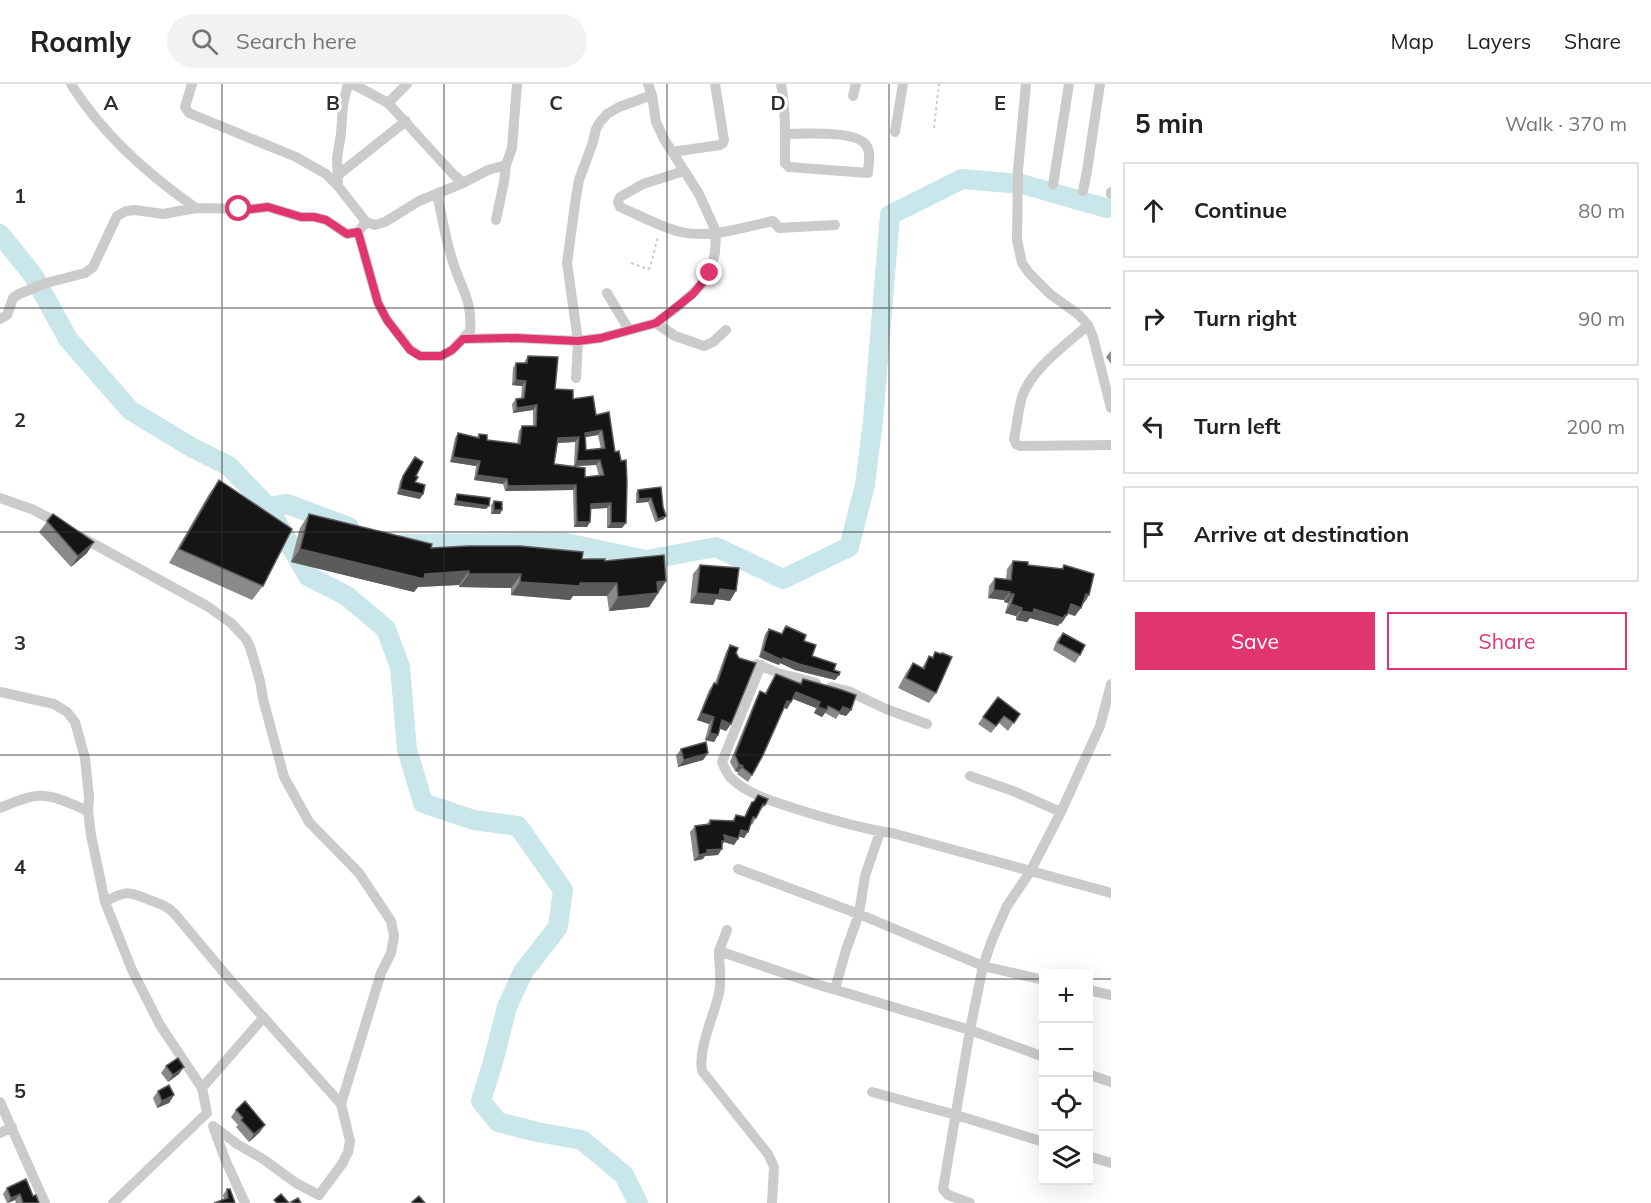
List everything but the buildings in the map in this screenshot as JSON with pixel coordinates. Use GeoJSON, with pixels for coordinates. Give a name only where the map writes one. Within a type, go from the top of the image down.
{"type":"FeatureCollection","features":[{"type":"Feature","properties":{"kind":"street"},"geometry":{"type":"LineString","coordinates":[[71,84],[129,155],[158,181],[196,208]]}},
{"type":"Feature","properties":{"kind":"street"},"geometry":{"type":"LineString","coordinates":[[192,84],[185,107],[189,113],[296,157],[338,181],[366,222],[375,225],[385,222],[419,201],[464,183],[488,170],[506,165]]}},
{"type":"Feature","properties":{"kind":"street"},"geometry":{"type":"LineString","coordinates":[[338,181],[337,158],[343,104],[348,84]]}},
{"type":"Feature","properties":{"kind":"street"},"geometry":{"type":"LineString","coordinates":[[353,84],[388,103],[452,173],[464,183]]}},
{"type":"Feature","properties":{"kind":"street"},"geometry":{"type":"LineString","coordinates":[[388,103],[407,84]]}},
{"type":"Feature","properties":{"kind":"street"},"geometry":{"type":"LineString","coordinates":[[496,220],[506,165],[512,148],[517,84]]}},
{"type":"Feature","properties":{"kind":"street"},"geometry":{"type":"LineString","coordinates":[[672,152],[723,143],[716,84]]}},
{"type":"Feature","properties":{"kind":"street"},"geometry":{"type":"LineString","coordinates":[[781,84],[785,104],[785,134],[785,163],[789,168],[867,173],[870,153],[859,139],[838,134],[785,134]]}},
{"type":"Feature","properties":{"kind":"street"},"geometry":{"type":"LineString","coordinates":[[853,96],[856,84]]}},
{"type":"Feature","properties":{"kind":"street"},"geometry":{"type":"LineString","coordinates":[[895,132],[903,84]]}},
{"type":"Feature","properties":{"kind":"street"},"geometry":{"type":"LineString","coordinates":[[1026,84],[1017,208],[1017,240],[1022,263],[1050,294],[1079,315],[1088,325],[1111,408]]}},
{"type":"Feature","properties":{"kind":"street"},"geometry":{"type":"LineString","coordinates":[[1053,185],[1069,84]]}},
{"type":"Feature","properties":{"kind":"street"},"geometry":{"type":"LineString","coordinates":[[1083,191],[1100,84]]}},
{"type":"Feature","properties":{"kind":"street"},"geometry":{"type":"LineString","coordinates":[[463,339],[516,338],[578,341],[601,338],[656,323],[693,294],[710,273],[715,253],[716,233],[699,194],[656,122],[650,89],[607,114],[600,122],[579,180],[567,263],[578,341],[576,378]]}},
{"type":"Feature","properties":{"kind":"street"},"geometry":{"type":"LineString","coordinates":[[338,181],[406,121]]}},
{"type":"Feature","properties":{"kind":"street"},"geometry":{"type":"LineString","coordinates":[[684,171],[643,184],[620,197],[618,202],[620,207],[681,232],[716,233],[773,221],[779,228],[835,225]]}},
{"type":"Feature","properties":{"kind":"street"},"geometry":{"type":"LineString","coordinates":[[358,232],[378,303],[392,328],[410,350],[420,356],[441,356],[452,350],[470,331],[471,309],[456,275],[436,194]]}},
{"type":"Feature","properties":{"kind":"street"},"geometry":{"type":"LineString","coordinates":[[0,319],[7,315],[13,298],[22,292],[85,273],[93,267],[117,216],[126,211],[163,214],[196,208],[268,207],[301,217],[326,220],[347,234],[358,232],[366,222]]}},
{"type":"Feature","properties":{"kind":"street"},"geometry":{"type":"LineString","coordinates":[[607,293],[628,330]]}},
{"type":"Feature","properties":{"kind":"street"},"geometry":{"type":"LineString","coordinates":[[656,323],[675,336],[704,346],[713,342],[726,330]]}},
{"type":"Feature","properties":{"kind":"street"},"geometry":{"type":"LineString","coordinates":[[1088,325],[1029,381],[1022,397],[1014,439],[1020,446],[1111,444]]}},
{"type":"Feature","properties":{"kind":"street"},"geometry":{"type":"LineString","coordinates":[[0,498],[34,510],[199,601],[231,623],[246,639],[260,681],[284,777],[309,822],[359,873],[391,921],[394,936],[391,953],[381,973],[341,1104]]}},
{"type":"Feature","properties":{"kind":"street"},"geometry":{"type":"LineString","coordinates":[[927,724],[886,709],[848,691],[778,673],[755,664],[722,762],[730,778],[774,803],[1111,893]]}},
{"type":"Feature","properties":{"kind":"street"},"geometry":{"type":"LineString","coordinates":[[970,1203],[948,1195],[943,1188],[983,966],[1007,906],[1030,872],[1061,812],[1100,726],[1111,684]]}},
{"type":"Feature","properties":{"kind":"street"},"geometry":{"type":"LineString","coordinates":[[0,692],[54,704],[67,712],[75,722],[85,758],[91,836],[105,902],[132,970],[160,1025],[202,1088],[207,1113],[245,1203]]}},
{"type":"Feature","properties":{"kind":"street"},"geometry":{"type":"LineString","coordinates":[[1100,726],[1111,731]]}},
{"type":"Feature","properties":{"kind":"street"},"geometry":{"type":"LineString","coordinates":[[970,776],[1013,791],[1061,812]]}},
{"type":"Feature","properties":{"kind":"street"},"geometry":{"type":"LineString","coordinates":[[0,808],[18,800],[39,796],[88,811]]}},
{"type":"Feature","properties":{"kind":"street"},"geometry":{"type":"LineString","coordinates":[[835,989],[859,914],[865,876],[880,832]]}},
{"type":"Feature","properties":{"kind":"street"},"geometry":{"type":"LineString","coordinates":[[738,869],[859,914],[983,966],[1039,979]]}},
{"type":"Feature","properties":{"kind":"street"},"geometry":{"type":"LineString","coordinates":[[105,902],[118,895],[136,894],[163,904],[174,913],[231,981],[341,1104],[350,1141],[342,1164],[320,1199],[213,1126]]}},
{"type":"Feature","properties":{"kind":"street"},"geometry":{"type":"LineString","coordinates":[[727,930],[719,951],[719,992],[701,1066],[702,1071],[768,1154],[774,1167],[772,1203]]}},
{"type":"Feature","properties":{"kind":"street"},"geometry":{"type":"LineString","coordinates":[[719,951],[970,1030],[1039,1055]]}},
{"type":"Feature","properties":{"kind":"street"},"geometry":{"type":"LineString","coordinates":[[1093,991],[1111,995]]}},
{"type":"Feature","properties":{"kind":"street"},"geometry":{"type":"LineString","coordinates":[[202,1088],[264,1017]]}},
{"type":"Feature","properties":{"kind":"street"},"geometry":{"type":"LineString","coordinates":[[1093,1075],[1111,1082]]}},
{"type":"Feature","properties":{"kind":"street"},"geometry":{"type":"LineString","coordinates":[[872,1092],[1039,1140]]}},
{"type":"Feature","properties":{"kind":"street"},"geometry":{"type":"LineString","coordinates":[[0,1102],[45,1203]]}},
{"type":"Feature","properties":{"kind":"street"},"geometry":{"type":"LineString","coordinates":[[113,1203],[207,1113]]}},
{"type":"Feature","properties":{"kind":"street"},"geometry":{"type":"LineString","coordinates":[[0,1133],[12,1127]]}},
{"type":"Feature","properties":{"kind":"street"},"geometry":{"type":"LineString","coordinates":[[1093,1157],[1111,1163]]}},
{"type":"Feature","properties":{"kind":"path"},"geometry":{"type":"LineString","coordinates":[[934,128],[939,84]]}},
{"type":"Feature","properties":{"kind":"path"},"geometry":{"type":"LineString","coordinates":[[631,263],[650,268],[661,225]]}},
{"type":"Feature","properties":{"kind":"waterway"},"geometry":{"type":"LineString","coordinates":[[403,544],[566,543],[646,560],[716,547],[783,579],[849,547],[865,485],[873,421],[890,215],[962,179],[1022,184],[1106,208],[1111,207]]}},
{"type":"Feature","properties":{"kind":"waterway"},"geometry":{"type":"LineString","coordinates":[[0,234],[33,275],[68,339],[130,410],[191,447],[229,466],[268,507],[308,576],[347,596],[386,629],[400,667],[407,749],[423,803],[474,820],[518,826],[563,890],[558,927],[523,972],[507,1007],[481,1101],[498,1122],[582,1140],[624,1175],[638,1203]]}},
{"type":"Feature","properties":{"kind":"waterway"},"geometry":{"type":"LineString","coordinates":[[268,507],[287,504],[349,527]]}},
{"type":"Feature","properties":{"kind":"route"},"geometry":{"type":"LineString","coordinates":[[239,209],[268,207],[301,217],[326,220],[347,234],[358,232],[378,303],[398,336],[410,350],[420,356],[441,356],[452,350],[463,339],[516,338],[578,341],[601,338],[656,323],[693,294],[710,273]]}}]}
